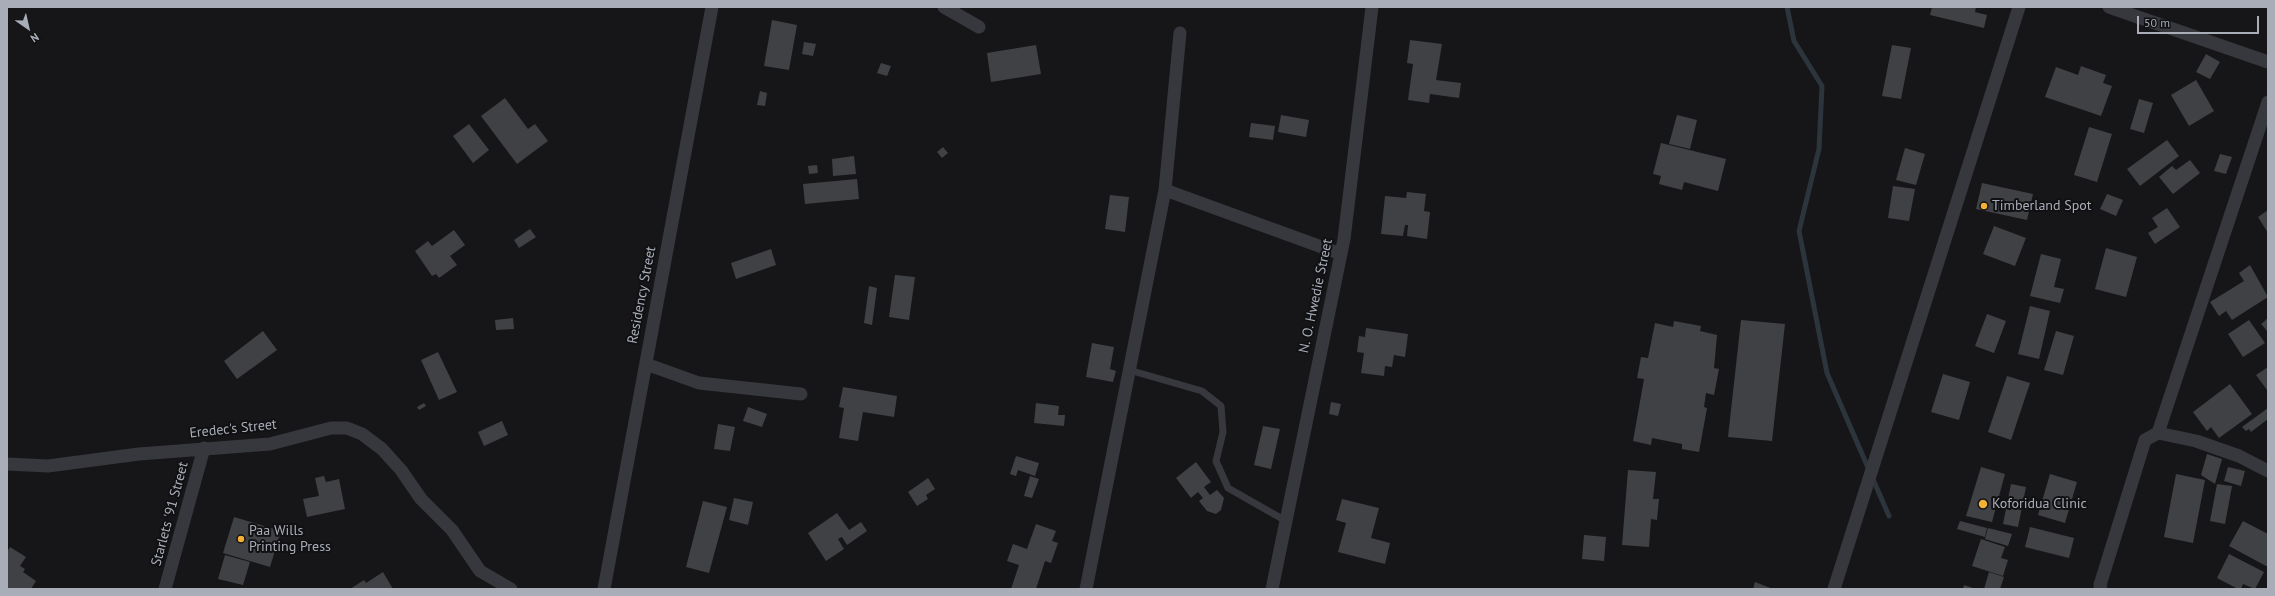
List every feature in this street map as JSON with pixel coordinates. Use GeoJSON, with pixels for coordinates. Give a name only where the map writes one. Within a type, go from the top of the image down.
{"type":"FeatureCollection","features":[{"type":"Feature","properties":{"kind":"street","name":"Residency Street"},"geometry":{"type":"LineString","coordinates":[[604,589],[712,7]]}},
{"type":"Feature","properties":{"kind":"street"},"geometry":{"type":"LineString","coordinates":[[944,7],[979,27]]}},
{"type":"Feature","properties":{"kind":"street","name":"N. O. Hwedie Street"},"geometry":{"type":"LineString","coordinates":[[1272,589],[1341,254],[1372,7]]}},
{"type":"Feature","properties":{"kind":"street"},"geometry":{"type":"LineString","coordinates":[[1834,589],[2019,7]]}},
{"type":"Feature","properties":{"kind":"street"},"geometry":{"type":"LineString","coordinates":[[2109,7],[2268,62]]}},
{"type":"Feature","properties":{"kind":"street"},"geometry":{"type":"LineString","coordinates":[[1086,589],[1165,190],[1180,33]]}},
{"type":"Feature","properties":{"kind":"street"},"geometry":{"type":"LineString","coordinates":[[2158,433],[2268,102]]}},
{"type":"Feature","properties":{"kind":"street"},"geometry":{"type":"LineString","coordinates":[[1165,190],[1341,254]]}},
{"type":"Feature","properties":{"kind":"street"},"geometry":{"type":"LineString","coordinates":[[646,364],[699,383],[801,394]]}},
{"type":"Feature","properties":{"kind":"street","name":"Eredec's Street"},"geometry":{"type":"LineString","coordinates":[[7,464],[48,466],[204,448],[270,444],[331,428],[347,428],[362,434],[382,449],[401,470],[421,499],[452,530],[480,571],[512,589]]}},
{"type":"Feature","properties":{"kind":"street"},"geometry":{"type":"LineString","coordinates":[[2101,589],[2100,585],[2145,440],[2158,433],[2203,444],[2239,456],[2268,471]]}},
{"type":"Feature","properties":{"kind":"street","name":"Starlets '91 Street"},"geometry":{"type":"LineString","coordinates":[[165,589],[204,448]]}},
{"type":"Feature","properties":{"kind":"lane"},"geometry":{"type":"LineString","coordinates":[[1129,370],[1202,392],[1221,406],[1223,432],[1216,461],[1228,488],[1286,521]]}},
{"type":"Feature","properties":{"kind":"building"},"geometry":{"type":"Polygon","coordinates":[[[1932,7],[1976,7],[1975,12],[1987,15],[1984,28],[1930,15],[1932,7]]]}},
{"type":"Feature","properties":{"kind":"building"},"geometry":{"type":"Polygon","coordinates":[[[772,20],[797,25],[789,70],[764,66],[772,20]]]}},
{"type":"Feature","properties":{"kind":"building"},"geometry":{"type":"Polygon","coordinates":[[[1410,40],[1442,44],[1436,80],[1461,83],[1459,98],[1430,94],[1429,103],[1408,100],[1413,64],[1407,63],[1410,40]]]}},
{"type":"Feature","properties":{"kind":"building"},"geometry":{"type":"Polygon","coordinates":[[[804,42],[816,44],[813,56],[802,54],[804,42]]]}},
{"type":"Feature","properties":{"kind":"building"},"geometry":{"type":"Polygon","coordinates":[[[1036,45],[1041,74],[991,82],[987,53],[1036,45]]]}},
{"type":"Feature","properties":{"kind":"building"},"geometry":{"type":"Polygon","coordinates":[[[1892,45],[1911,48],[1901,99],[1882,96],[1892,45]]]}},
{"type":"Feature","properties":{"kind":"building"},"geometry":{"type":"Polygon","coordinates":[[[2206,54],[2220,62],[2210,79],[2196,72],[2206,54]]]}},
{"type":"Feature","properties":{"kind":"building"},"geometry":{"type":"Polygon","coordinates":[[[881,63],[891,66],[887,76],[877,73],[881,63]]]}},
{"type":"Feature","properties":{"kind":"building"},"geometry":{"type":"Polygon","coordinates":[[[2081,66],[2106,75],[2103,83],[2112,86],[2101,116],[2045,97],[2056,67],[2078,75],[2081,66]]]}},
{"type":"Feature","properties":{"kind":"building"},"geometry":{"type":"Polygon","coordinates":[[[2196,80],[2214,111],[2189,126],[2171,95],[2196,80]]]}},
{"type":"Feature","properties":{"kind":"building"},"geometry":{"type":"Polygon","coordinates":[[[760,91],[767,93],[765,106],[757,105],[760,91]]]}},
{"type":"Feature","properties":{"kind":"building"},"geometry":{"type":"Polygon","coordinates":[[[505,98],[528,129],[535,124],[548,141],[517,164],[481,116],[505,98]]]}},
{"type":"Feature","properties":{"kind":"building"},"geometry":{"type":"Polygon","coordinates":[[[2139,99],[2153,103],[2144,133],[2130,129],[2139,99]]]}},
{"type":"Feature","properties":{"kind":"building"},"geometry":{"type":"Polygon","coordinates":[[[1281,115],[1309,120],[1306,137],[1278,132],[1281,115]]]}},
{"type":"Feature","properties":{"kind":"building"},"geometry":{"type":"Polygon","coordinates":[[[1677,115],[1697,120],[1690,149],[1669,144],[1677,115]]]}},
{"type":"Feature","properties":{"kind":"building"},"geometry":{"type":"Polygon","coordinates":[[[1251,123],[1275,126],[1273,140],[1249,137],[1251,123]]]}},
{"type":"Feature","properties":{"kind":"building"},"geometry":{"type":"Polygon","coordinates":[[[469,124],[489,150],[473,163],[453,136],[469,124]]]}},
{"type":"Feature","properties":{"kind":"building"},"geometry":{"type":"Polygon","coordinates":[[[2089,127],[2112,134],[2097,182],[2074,175],[2089,127]]]}},
{"type":"Feature","properties":{"kind":"building"},"geometry":{"type":"Polygon","coordinates":[[[2167,140],[2179,156],[2140,186],[2127,169],[2167,140]]]}},
{"type":"Feature","properties":{"kind":"building"},"geometry":{"type":"Polygon","coordinates":[[[1661,143],[1726,159],[1718,191],[1684,182],[1682,190],[1659,184],[1661,176],[1653,174],[1661,143]]]}},
{"type":"Feature","properties":{"kind":"building"},"geometry":{"type":"Polygon","coordinates":[[[943,147],[948,153],[942,158],[937,152],[943,147]]]}},
{"type":"Feature","properties":{"kind":"building"},"geometry":{"type":"Polygon","coordinates":[[[1905,148],[1925,154],[1916,185],[1896,180],[1905,148]]]}},
{"type":"Feature","properties":{"kind":"building"},"geometry":{"type":"Polygon","coordinates":[[[2220,154],[2232,157],[2226,174],[2214,171],[2220,154]]]}},
{"type":"Feature","properties":{"kind":"building"},"geometry":{"type":"Polygon","coordinates":[[[854,156],[856,174],[833,176],[832,159],[854,156]]]}},
{"type":"Feature","properties":{"kind":"building"},"geometry":{"type":"Polygon","coordinates":[[[2190,160],[2200,173],[2173,194],[2159,177],[2172,166],[2176,170],[2190,160]]]}},
{"type":"Feature","properties":{"kind":"building"},"geometry":{"type":"Polygon","coordinates":[[[817,165],[818,173],[809,174],[808,166],[817,165]]]}},
{"type":"Feature","properties":{"kind":"building"},"geometry":{"type":"Polygon","coordinates":[[[857,179],[859,199],[805,204],[803,184],[857,179]]]}},
{"type":"Feature","properties":{"kind":"building"},"geometry":{"type":"Polygon","coordinates":[[[1982,183],[2033,194],[2027,220],[1976,209],[1982,183]]]}},
{"type":"Feature","properties":{"kind":"building"},"geometry":{"type":"Polygon","coordinates":[[[1893,186],[1915,189],[1909,221],[1888,218],[1893,186]]]}},
{"type":"Feature","properties":{"kind":"building"},"geometry":{"type":"Polygon","coordinates":[[[1407,192],[1426,194],[1424,211],[1430,212],[1427,239],[1407,236],[1408,225],[1405,225],[1403,236],[1381,234],[1385,196],[1406,198],[1407,192]]]}},
{"type":"Feature","properties":{"kind":"building"},"geometry":{"type":"Polygon","coordinates":[[[2107,194],[2123,200],[2116,216],[2100,209],[2107,194]]]}},
{"type":"Feature","properties":{"kind":"building"},"geometry":{"type":"Polygon","coordinates":[[[1110,195],[1129,197],[1125,232],[1105,229],[1110,195]]]}},
{"type":"Feature","properties":{"kind":"building"},"geometry":{"type":"Polygon","coordinates":[[[2167,208],[2180,227],[2155,244],[2148,233],[2158,227],[2152,218],[2167,208]]]}},
{"type":"Feature","properties":{"kind":"building"},"geometry":{"type":"Polygon","coordinates":[[[2268,210],[2268,233],[2258,217],[2268,210]]]}},
{"type":"Feature","properties":{"kind":"building"},"geometry":{"type":"Polygon","coordinates":[[[1994,226],[2026,238],[2015,266],[1983,254],[1994,226]]]}},
{"type":"Feature","properties":{"kind":"building"},"geometry":{"type":"Polygon","coordinates":[[[530,229],[536,237],[519,248],[514,240],[530,229]]]}},
{"type":"Feature","properties":{"kind":"building"},"geometry":{"type":"Polygon","coordinates":[[[454,230],[465,245],[450,256],[457,265],[439,278],[436,274],[432,276],[415,251],[428,241],[432,246],[454,230]]]}},
{"type":"Feature","properties":{"kind":"building"},"geometry":{"type":"Polygon","coordinates":[[[2106,248],[2137,257],[2126,297],[2095,289],[2106,248]]]}},
{"type":"Feature","properties":{"kind":"building"},"geometry":{"type":"Polygon","coordinates":[[[771,249],[776,265],[736,279],[731,263],[771,249]]]}},
{"type":"Feature","properties":{"kind":"building"},"geometry":{"type":"Polygon","coordinates":[[[2041,254],[2061,259],[2054,287],[2064,289],[2060,303],[2030,296],[2041,254]]]}},
{"type":"Feature","properties":{"kind":"building"},"geometry":{"type":"Polygon","coordinates":[[[2250,265],[2268,297],[2232,320],[2226,311],[2219,316],[2210,302],[2244,281],[2239,273],[2250,265]]]}},
{"type":"Feature","properties":{"kind":"building"},"geometry":{"type":"Polygon","coordinates":[[[895,275],[915,277],[909,320],[889,317],[895,275]]]}},
{"type":"Feature","properties":{"kind":"building"},"geometry":{"type":"Polygon","coordinates":[[[869,286],[877,288],[872,325],[864,323],[869,286]]]}},
{"type":"Feature","properties":{"kind":"building"},"geometry":{"type":"Polygon","coordinates":[[[2030,306],[2050,311],[2039,359],[2018,354],[2030,306]]]}},
{"type":"Feature","properties":{"kind":"building"},"geometry":{"type":"Polygon","coordinates":[[[1987,314],[2006,321],[1994,353],[1975,346],[1987,314]]]}},
{"type":"Feature","properties":{"kind":"building"},"geometry":{"type":"Polygon","coordinates":[[[513,318],[514,329],[496,330],[495,320],[513,318]]]}},
{"type":"Feature","properties":{"kind":"building"},"geometry":{"type":"Polygon","coordinates":[[[2268,318],[2268,332],[2261,324],[2268,318]]]}},
{"type":"Feature","properties":{"kind":"building"},"geometry":{"type":"Polygon","coordinates":[[[1741,320],[1785,324],[1772,441],[1728,437],[1741,320]]]}},
{"type":"Feature","properties":{"kind":"building"},"geometry":{"type":"Polygon","coordinates":[[[2249,320],[2265,343],[2243,357],[2228,334],[2249,320]]]}},
{"type":"Feature","properties":{"kind":"building"},"geometry":{"type":"Polygon","coordinates":[[[1674,321],[1701,326],[1700,331],[1717,335],[1714,368],[1719,369],[1714,395],[1706,393],[1704,407],[1707,408],[1699,452],[1682,449],[1682,444],[1652,438],[1651,445],[1633,441],[1644,379],[1637,378],[1641,357],[1648,358],[1655,323],[1673,327],[1674,321]]]}},
{"type":"Feature","properties":{"kind":"building"},"geometry":{"type":"Polygon","coordinates":[[[1366,328],[1408,334],[1405,357],[1394,355],[1392,367],[1385,366],[1384,376],[1361,373],[1364,353],[1357,352],[1359,336],[1365,337],[1366,328]]]}},
{"type":"Feature","properties":{"kind":"building"},"geometry":{"type":"Polygon","coordinates":[[[263,331],[277,350],[237,379],[224,361],[263,331]]]}},
{"type":"Feature","properties":{"kind":"building"},"geometry":{"type":"Polygon","coordinates":[[[2056,331],[2074,336],[2063,375],[2044,370],[2056,331]]]}},
{"type":"Feature","properties":{"kind":"building"},"geometry":{"type":"Polygon","coordinates":[[[1092,343],[1114,347],[1110,369],[1116,371],[1113,382],[1086,377],[1092,343]]]}},
{"type":"Feature","properties":{"kind":"building"},"geometry":{"type":"Polygon","coordinates":[[[438,352],[457,392],[439,400],[421,360],[438,352]]]}},
{"type":"Feature","properties":{"kind":"building"},"geometry":{"type":"Polygon","coordinates":[[[2268,367],[2268,389],[2267,390],[2256,375],[2268,367]]]}},
{"type":"Feature","properties":{"kind":"building"},"geometry":{"type":"Polygon","coordinates":[[[1943,374],[1970,382],[1959,420],[1931,412],[1943,374]]]}},
{"type":"Feature","properties":{"kind":"building"},"geometry":{"type":"Polygon","coordinates":[[[2007,376],[2030,383],[2011,440],[1988,432],[2007,376]]]}},
{"type":"Feature","properties":{"kind":"building"},"geometry":{"type":"Polygon","coordinates":[[[2230,384],[2252,414],[2219,438],[2211,427],[2207,431],[2193,412],[2230,384]]]}},
{"type":"Feature","properties":{"kind":"building"},"geometry":{"type":"Polygon","coordinates":[[[843,387],[897,396],[894,417],[863,412],[858,441],[839,438],[844,408],[839,407],[843,387]]]}},
{"type":"Feature","properties":{"kind":"building"},"geometry":{"type":"Polygon","coordinates":[[[1331,402],[1341,404],[1338,416],[1329,414],[1331,402]]]}},
{"type":"Feature","properties":{"kind":"building"},"geometry":{"type":"Polygon","coordinates":[[[424,403],[426,406],[419,410],[417,407],[424,403]]]}},
{"type":"Feature","properties":{"kind":"building"},"geometry":{"type":"Polygon","coordinates":[[[1036,403],[1059,406],[1058,415],[1065,415],[1064,426],[1034,423],[1036,403]]]}},
{"type":"Feature","properties":{"kind":"building"},"geometry":{"type":"Polygon","coordinates":[[[748,407],[767,414],[762,427],[743,421],[748,407]]]}},
{"type":"Feature","properties":{"kind":"building"},"geometry":{"type":"Polygon","coordinates":[[[2268,408],[2268,419],[2251,432],[2249,429],[2246,431],[2242,427],[2268,408]]]}},
{"type":"Feature","properties":{"kind":"building"},"geometry":{"type":"Polygon","coordinates":[[[502,421],[508,435],[484,446],[478,432],[502,421]]]}},
{"type":"Feature","properties":{"kind":"building"},"geometry":{"type":"Polygon","coordinates":[[[718,424],[735,427],[730,451],[714,449],[718,424]]]}},
{"type":"Feature","properties":{"kind":"building"},"geometry":{"type":"Polygon","coordinates":[[[1263,426],[1280,429],[1271,469],[1254,465],[1263,426]]]}},
{"type":"Feature","properties":{"kind":"building"},"geometry":{"type":"Polygon","coordinates":[[[2207,454],[2222,459],[2215,484],[2201,475],[2207,454]]]}},
{"type":"Feature","properties":{"kind":"building"},"geometry":{"type":"Polygon","coordinates":[[[1016,456],[1039,463],[1035,476],[1018,470],[1016,476],[1010,474],[1016,456]]]}},
{"type":"Feature","properties":{"kind":"building"},"geometry":{"type":"Polygon","coordinates":[[[1196,462],[1211,482],[1204,487],[1210,495],[1217,490],[1224,498],[1221,510],[1216,514],[1207,511],[1199,501],[1203,498],[1198,492],[1191,498],[1176,478],[1196,462]]]}},
{"type":"Feature","properties":{"kind":"building"},"geometry":{"type":"Polygon","coordinates":[[[1981,467],[2005,474],[1992,522],[1966,516],[1981,467]]]}},
{"type":"Feature","properties":{"kind":"building"},"geometry":{"type":"Polygon","coordinates":[[[2228,467],[2245,471],[2241,486],[2224,481],[2228,467]]]}},
{"type":"Feature","properties":{"kind":"building"},"geometry":{"type":"Polygon","coordinates":[[[1628,470],[1656,472],[1653,499],[1659,499],[1657,520],[1651,519],[1649,547],[1622,545],[1628,470]]]}},
{"type":"Feature","properties":{"kind":"building"},"geometry":{"type":"Polygon","coordinates":[[[2050,474],[2077,482],[2065,523],[2038,515],[2050,474]]]}},
{"type":"Feature","properties":{"kind":"building"},"geometry":{"type":"Polygon","coordinates":[[[2176,474],[2205,480],[2193,543],[2164,537],[2176,474]]]}},
{"type":"Feature","properties":{"kind":"building"},"geometry":{"type":"Polygon","coordinates":[[[324,476],[326,482],[339,479],[345,509],[307,517],[303,499],[319,496],[315,478],[324,476]]]}},
{"type":"Feature","properties":{"kind":"building"},"geometry":{"type":"Polygon","coordinates":[[[1030,476],[1039,479],[1032,498],[1024,496],[1030,476]]]}},
{"type":"Feature","properties":{"kind":"building"},"geometry":{"type":"Polygon","coordinates":[[[928,478],[935,489],[926,495],[928,499],[917,506],[908,492],[928,478]]]}},
{"type":"Feature","properties":{"kind":"building"},"geometry":{"type":"Polygon","coordinates":[[[2011,484],[2026,487],[2018,527],[2003,524],[2011,484]]]}},
{"type":"Feature","properties":{"kind":"building"},"geometry":{"type":"Polygon","coordinates":[[[2217,484],[2232,486],[2225,524],[2210,521],[2217,484]]]}},
{"type":"Feature","properties":{"kind":"building"},"geometry":{"type":"Polygon","coordinates":[[[734,498],[753,502],[748,525],[729,520],[734,498]]]}},
{"type":"Feature","properties":{"kind":"building"},"geometry":{"type":"Polygon","coordinates":[[[1342,499],[1379,508],[1371,538],[1390,543],[1385,564],[1338,552],[1346,523],[1336,520],[1342,499]]]}},
{"type":"Feature","properties":{"kind":"building"},"geometry":{"type":"Polygon","coordinates":[[[703,501],[727,507],[709,573],[686,567],[703,501]]]}},
{"type":"Feature","properties":{"kind":"building"},"geometry":{"type":"Polygon","coordinates":[[[837,513],[849,530],[861,522],[867,531],[847,545],[842,537],[838,539],[844,549],[826,561],[808,533],[837,513]]]}},
{"type":"Feature","properties":{"kind":"building"},"geometry":{"type":"Polygon","coordinates":[[[234,517],[281,531],[270,567],[223,553],[234,517]]]}},
{"type":"Feature","properties":{"kind":"building"},"geometry":{"type":"Polygon","coordinates":[[[1960,521],[1987,528],[1985,537],[1957,529],[1960,521]]]}},
{"type":"Feature","properties":{"kind":"building"},"geometry":{"type":"Polygon","coordinates":[[[2243,521],[2268,534],[2268,567],[2229,546],[2243,521]]]}},
{"type":"Feature","properties":{"kind":"building"},"geometry":{"type":"Polygon","coordinates":[[[1036,524],[1056,531],[1052,541],[1058,543],[1051,563],[1045,561],[1036,589],[1011,589],[1019,565],[1007,561],[1013,544],[1027,549],[1036,524]]]}},
{"type":"Feature","properties":{"kind":"building"},"geometry":{"type":"Polygon","coordinates":[[[2030,527],[2074,538],[2069,558],[2025,547],[2030,527]]]}},
{"type":"Feature","properties":{"kind":"building"},"geometry":{"type":"Polygon","coordinates":[[[1988,528],[2012,534],[2008,546],[1985,539],[1988,528]]]}},
{"type":"Feature","properties":{"kind":"building"},"geometry":{"type":"Polygon","coordinates":[[[1584,535],[1606,537],[1604,561],[1582,559],[1584,535]]]}},
{"type":"Feature","properties":{"kind":"building"},"geometry":{"type":"Polygon","coordinates":[[[1981,539],[2005,547],[2001,558],[2008,560],[2003,576],[1972,566],[1981,539]]]}},
{"type":"Feature","properties":{"kind":"building"},"geometry":{"type":"Polygon","coordinates":[[[10,547],[26,557],[20,566],[25,569],[23,572],[36,581],[31,589],[7,589],[7,552],[10,547]]]}},
{"type":"Feature","properties":{"kind":"building"},"geometry":{"type":"Polygon","coordinates":[[[2229,554],[2264,572],[2255,589],[2243,584],[2241,589],[2238,589],[2217,578],[2229,554]]]}},
{"type":"Feature","properties":{"kind":"building"},"geometry":{"type":"Polygon","coordinates":[[[225,555],[250,562],[243,585],[218,579],[225,555]]]}},
{"type":"Feature","properties":{"kind":"building"},"geometry":{"type":"Polygon","coordinates":[[[383,572],[393,589],[350,589],[364,580],[366,583],[383,572]]]}},
{"type":"Feature","properties":{"kind":"building"},"geometry":{"type":"Polygon","coordinates":[[[1989,572],[2004,577],[2000,589],[1984,589],[1989,572]]]}},
{"type":"Feature","properties":{"kind":"building"},"geometry":{"type":"Polygon","coordinates":[[[1755,582],[1773,589],[1753,589],[1755,582]]]}},
{"type":"Feature","properties":{"kind":"building"},"geometry":{"type":"Polygon","coordinates":[[[1964,585],[1976,589],[1963,589],[1964,585]]]}},
{"type":"Feature","properties":{"kind":"waterway"},"geometry":{"type":"LineString","coordinates":[[1787,7],[1794,41],[1822,86],[1819,149],[1799,231],[1827,373],[1869,470]]}},
{"type":"Feature","properties":{"kind":"waterway"},"geometry":{"type":"LineString","coordinates":[[1872,477],[1889,516]]}},
{"type":"Feature","properties":{"kind":"place","name":"Timberland Spot"},"geometry":{"type":"Point","coordinates":[1984,206]}},
{"type":"Feature","properties":{"kind":"place","name":"Koforidua Clinic"},"geometry":{"type":"Point","coordinates":[1983,504]}},
{"type":"Feature","properties":{"kind":"place","name":"Paa Wills Printing Press"},"geometry":{"type":"Point","coordinates":[241,539]}}]}
